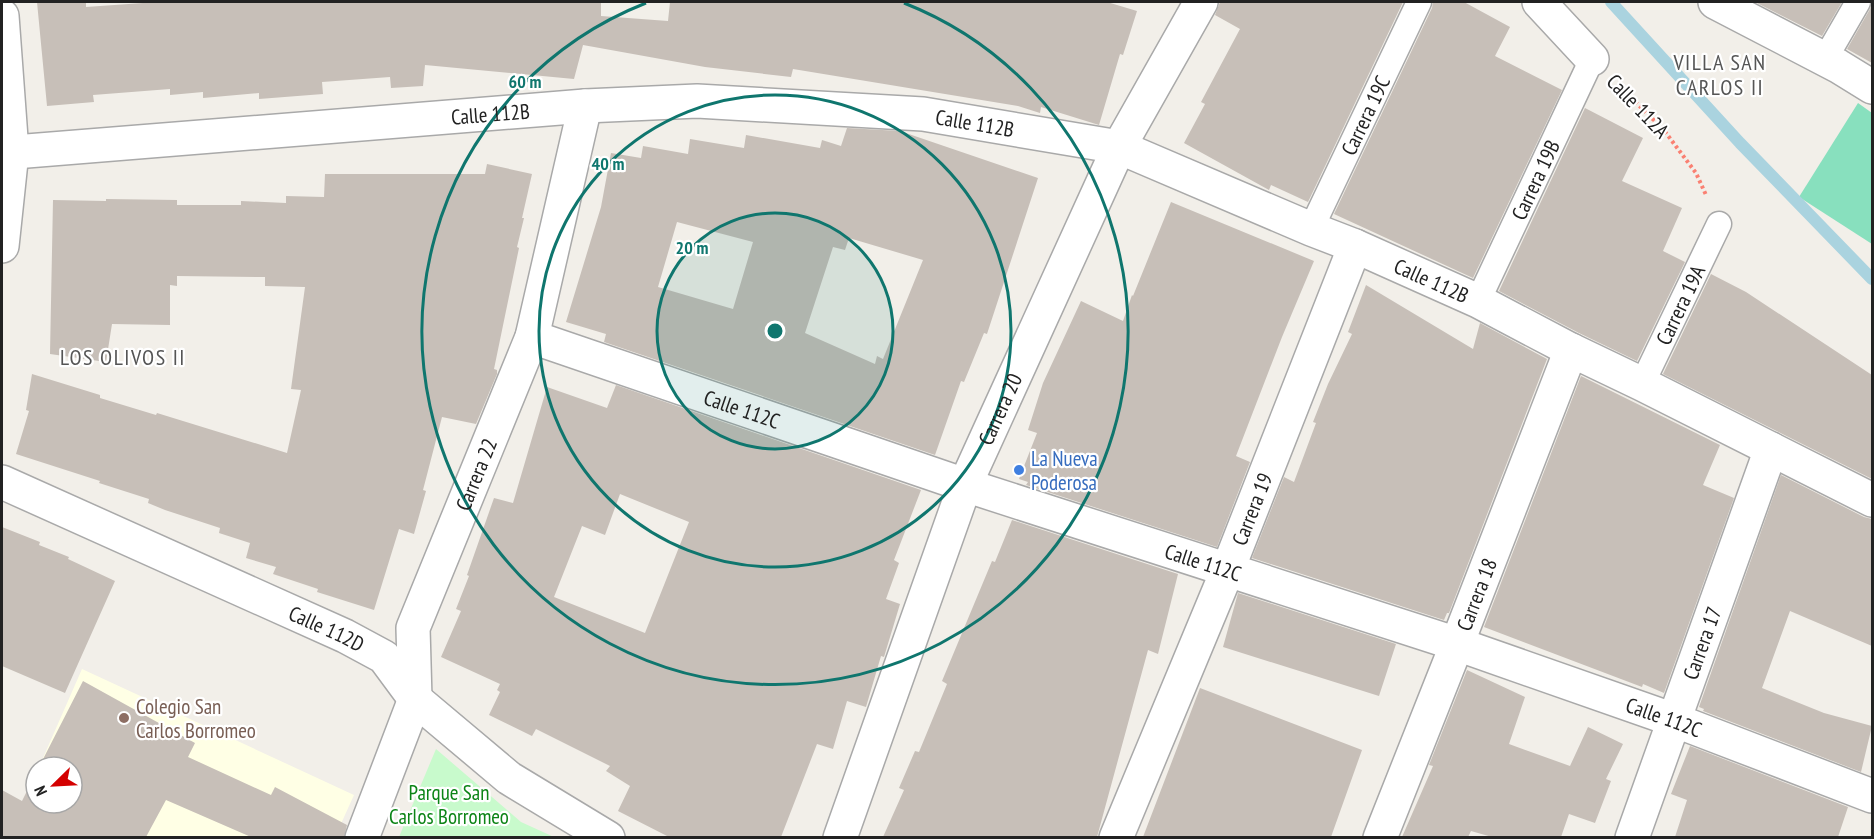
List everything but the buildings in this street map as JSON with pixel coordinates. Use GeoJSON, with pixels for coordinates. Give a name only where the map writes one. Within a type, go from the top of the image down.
{"type":"FeatureCollection","features":[{"type":"Feature","properties":{"kind":"street","name":"Carrera 20"},"geometry":{"type":"LineString","coordinates":[[840,837],[965,485],[1119,147],[1201,2]]}},
{"type":"Feature","properties":{"kind":"street","name":"Calle 112A"},"geometry":{"type":"LineString","coordinates":[[1539,2],[1592,59]]}},
{"type":"Feature","properties":{"kind":"street"},"geometry":{"type":"LineString","coordinates":[[1715,2],[1825,59],[1872,87]]}},
{"type":"Feature","properties":{"kind":"street"},"geometry":{"type":"LineString","coordinates":[[2,16],[7,152],[2,246]]}},
{"type":"Feature","properties":{"kind":"street","name":"Calle 112B"},"geometry":{"type":"LineString","coordinates":[[7,152],[585,106],[697,101],[923,114],[1119,147],[1355,246],[1478,301],[1571,350],[1872,500]]}},
{"type":"Feature","properties":{"kind":"street","name":"Carrera 22"},"geometry":{"type":"LineString","coordinates":[[362,837],[415,699],[413,628],[532,337],[585,106]]}},
{"type":"Feature","properties":{"kind":"street","name":"Carrera 19"},"geometry":{"type":"LineString","coordinates":[[1116,837],[1228,569],[1355,246]]}},
{"type":"Feature","properties":{"kind":"street","name":"Calle 112C"},"geometry":{"type":"LineString","coordinates":[[532,337],[965,485],[1457,644],[1674,720],[1872,796]]}},
{"type":"Feature","properties":{"kind":"street","name":"Carrera 18"},"geometry":{"type":"LineString","coordinates":[[1380,837],[1571,350]]}},
{"type":"Feature","properties":{"kind":"street","name":"Carrera 17"},"geometry":{"type":"LineString","coordinates":[[1632,837],[1771,449]]}},
{"type":"Feature","properties":{"kind":"street","name":"Calle 112D"},"geometry":{"type":"LineString","coordinates":[[2,482],[345,636],[384,657],[415,699],[509,778],[608,837]]}},
{"type":"Feature","properties":{"kind":"lane","name":"Carrera 19C"},"geometry":{"type":"LineString","coordinates":[[1311,229],[1419,2]]}},
{"type":"Feature","properties":{"kind":"lane"},"geometry":{"type":"LineString","coordinates":[[1825,59],[1858,2]]}},
{"type":"Feature","properties":{"kind":"lane","name":"Carrera 19B"},"geometry":{"type":"LineString","coordinates":[[1478,301],[1592,59]]}},
{"type":"Feature","properties":{"kind":"lane","name":"Carrera 19A"},"geometry":{"type":"LineString","coordinates":[[1642,384],[1719,224]]}},
{"type":"Feature","properties":{"kind":"path","name":"Calle 112A"},"geometry":{"type":"LineString","coordinates":[[1592,59],[1670,138],[1696,173],[1719,224]]}},
{"type":"Feature","properties":{"kind":"shaded area","name":"Colegio San Carlos Borromeo"},"geometry":{"type":"Polygon","coordinates":[[[82,669],[354,795],[335,837],[8,838],[24,801],[24,815],[84,815],[84,755],[44,755],[82,669]]]}},
{"type":"Feature","properties":{"kind":"green space"},"geometry":{"type":"Polygon","coordinates":[[[1858,103],[1872,113],[1872,244],[1799,197],[1858,103]]]}},
{"type":"Feature","properties":{"kind":"green space","name":"Parque San Carlos Borromeo"},"geometry":{"type":"Polygon","coordinates":[[[436,749],[521,822],[554,837],[399,837],[436,749]]]}},
{"type":"Feature","properties":{"kind":"waterway"},"geometry":{"type":"LineString","coordinates":[[1611,2],[1740,143],[1872,279]]}},
{"type":"Feature","properties":{"kind":"place","name":"La Nueva Poderosa"},"geometry":{"type":"Point","coordinates":[1019,470]}},
{"type":"Feature","properties":{"kind":"place","name":"Colegio San Carlos Borromeo"},"geometry":{"type":"Point","coordinates":[124,718]}},
{"type":"Feature","properties":{"kind":"district","name":"VILLA SAN CARLOS II"},"geometry":{"type":"Point","coordinates":[1720,74]}},
{"type":"Feature","properties":{"kind":"district","name":"LOS OLIVOS II"},"geometry":{"type":"Point","coordinates":[123,357]}}]}
